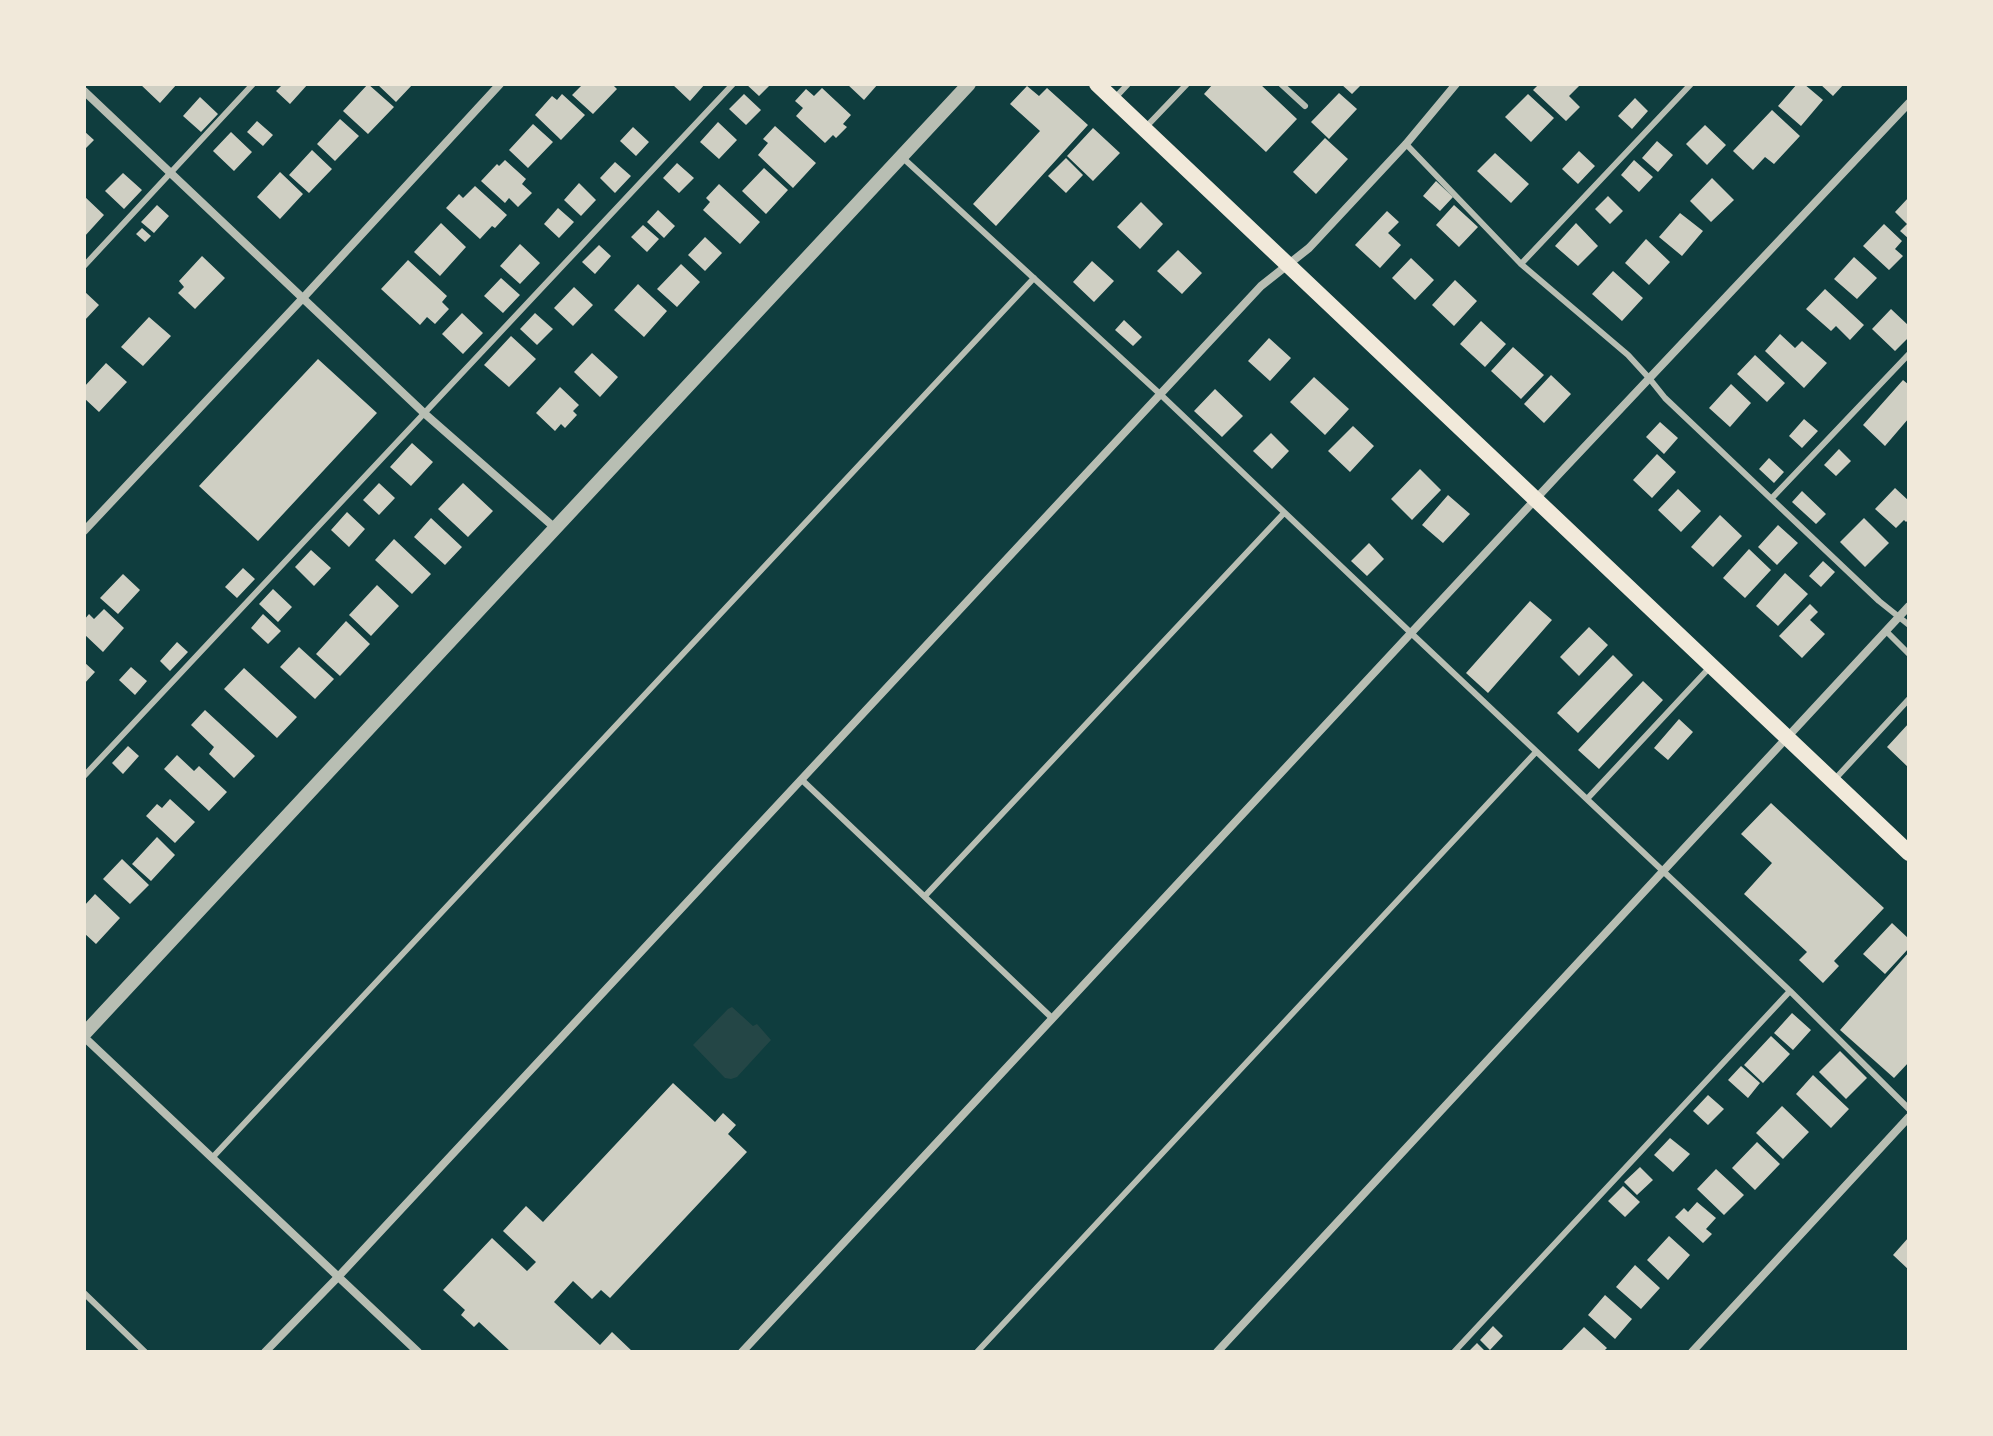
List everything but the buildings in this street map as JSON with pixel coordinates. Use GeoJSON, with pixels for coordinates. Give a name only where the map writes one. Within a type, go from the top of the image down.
{"type":"FeatureCollection","features":[{"type":"Feature","properties":{"kind":"main road"},"geometry":{"type":"LineString","coordinates":[[1097,84],[1909,853]]}},
{"type":"Feature","properties":{"kind":"street"},"geometry":{"type":"LineString","coordinates":[[84,531],[500,84]]}},
{"type":"Feature","properties":{"kind":"street"},"geometry":{"type":"LineString","coordinates":[[418,1352],[84,1036],[969,84]]}},
{"type":"Feature","properties":{"kind":"street"},"geometry":{"type":"LineString","coordinates":[[265,1352],[1261,286],[1309,248],[1406,144],[1456,84]]}},
{"type":"Feature","properties":{"kind":"street"},"geometry":{"type":"LineString","coordinates":[[84,91],[424,413],[555,528]]}},
{"type":"Feature","properties":{"kind":"street"},"geometry":{"type":"LineString","coordinates":[[742,1352],[1909,103]]}},
{"type":"Feature","properties":{"kind":"street"},"geometry":{"type":"LineString","coordinates":[[1217,1352],[1909,606]]}},
{"type":"Feature","properties":{"kind":"street"},"geometry":{"type":"LineString","coordinates":[[1692,1352],[1909,1117]]}},
{"type":"Feature","properties":{"kind":"lane"},"geometry":{"type":"LineString","coordinates":[[84,266],[253,84]]}},
{"type":"Feature","properties":{"kind":"lane"},"geometry":{"type":"LineString","coordinates":[[84,776],[733,84]]}},
{"type":"Feature","properties":{"kind":"lane"},"geometry":{"type":"LineString","coordinates":[[1114,99],[1128,84]]}},
{"type":"Feature","properties":{"kind":"lane"},"geometry":{"type":"LineString","coordinates":[[1145,129],[1187,84]]}},
{"type":"Feature","properties":{"kind":"lane"},"geometry":{"type":"LineString","coordinates":[[1281,84],[1305,106]]}},
{"type":"Feature","properties":{"kind":"lane"},"geometry":{"type":"LineString","coordinates":[[1521,264],[1691,84]]}},
{"type":"Feature","properties":{"kind":"lane"},"geometry":{"type":"LineString","coordinates":[[1406,144],[1521,264],[1628,355],[1665,398],[1879,601],[1909,625]]}},
{"type":"Feature","properties":{"kind":"lane"},"geometry":{"type":"LineString","coordinates":[[901,156],[1160,394],[1790,991],[1909,1109]]}},
{"type":"Feature","properties":{"kind":"lane"},"geometry":{"type":"LineString","coordinates":[[212,1158],[1034,278]]}},
{"type":"Feature","properties":{"kind":"lane"},"geometry":{"type":"LineString","coordinates":[[1772,498],[1909,354]]}},
{"type":"Feature","properties":{"kind":"lane"},"geometry":{"type":"LineString","coordinates":[[925,896],[1284,513]]}},
{"type":"Feature","properties":{"kind":"lane"},"geometry":{"type":"LineString","coordinates":[[1886,631],[1909,654]]}},
{"type":"Feature","properties":{"kind":"lane"},"geometry":{"type":"LineString","coordinates":[[1587,799],[1711,666]]}},
{"type":"Feature","properties":{"kind":"lane"},"geometry":{"type":"LineString","coordinates":[[1833,781],[1909,699]]}},
{"type":"Feature","properties":{"kind":"lane"},"geometry":{"type":"LineString","coordinates":[[977,1352],[1536,752]]}},
{"type":"Feature","properties":{"kind":"lane"},"geometry":{"type":"LineString","coordinates":[[802,780],[1052,1018]]}},
{"type":"Feature","properties":{"kind":"lane"},"geometry":{"type":"LineString","coordinates":[[1454,1352],[1790,991]]}},
{"type":"Feature","properties":{"kind":"lane"},"geometry":{"type":"LineString","coordinates":[[84,1295],[145,1352]]}},
{"type":"Feature","properties":{"kind":"shaded area"},"geometry":{"type":"Polygon","coordinates":[[[732,1007],[753,1026],[757,1024],[771,1040],[737,1077],[731,1079],[725,1078],[693,1045],[732,1007]]]}}]}
